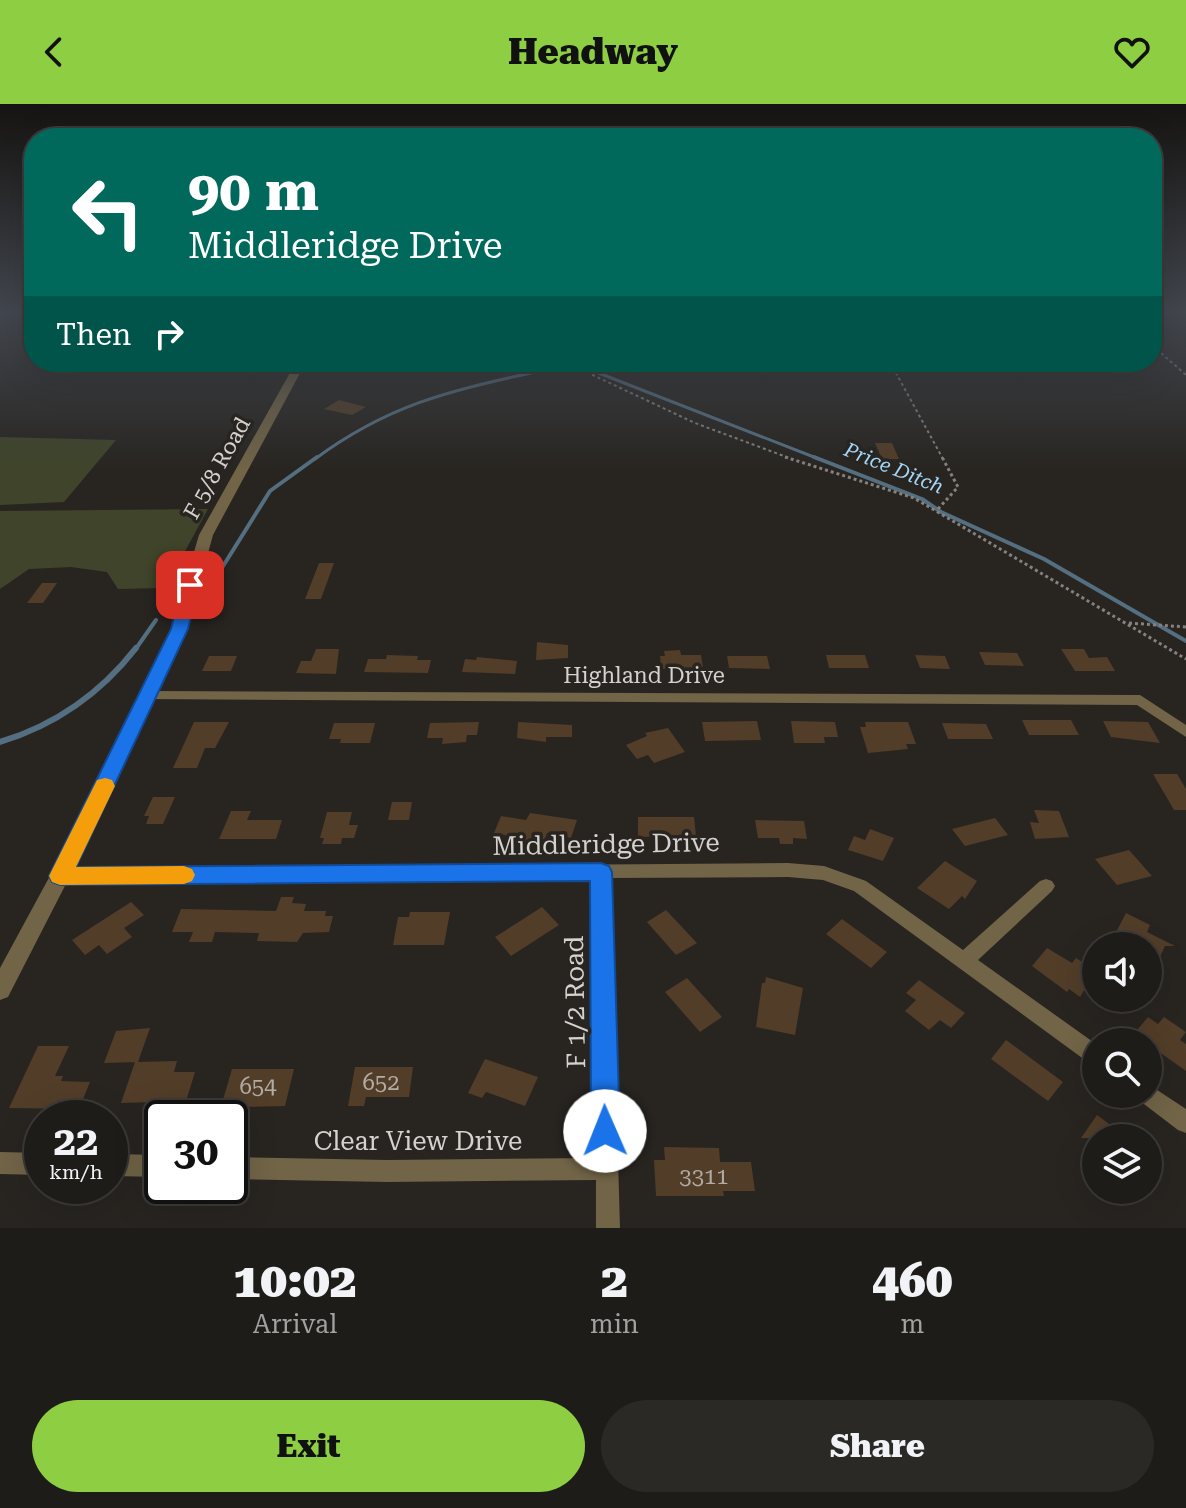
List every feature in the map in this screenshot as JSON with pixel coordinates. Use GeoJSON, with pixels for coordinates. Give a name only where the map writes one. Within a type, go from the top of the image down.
{"type":"FeatureCollection","features":[{"type":"Feature","properties":{"kind":"street","name":"F 5/8 Road"},"geometry":{"type":"LineString","coordinates":[[0,990],[60,876],[179,629],[206,535],[296,372]]}},
{"type":"Feature","properties":{"kind":"street","name":"Highland Drive"},"geometry":{"type":"LineString","coordinates":[[148,696],[1140,700],[1186,732]]}},
{"type":"Feature","properties":{"kind":"street","name":"Middleridge Drive"},"geometry":{"type":"LineString","coordinates":[[60,876],[788,870],[824,873],[860,886],[1082,1046]]}},
{"type":"Feature","properties":{"kind":"street","name":"F 1/2 Road"},"geometry":{"type":"LineString","coordinates":[[601,872],[608,1228]]}},
{"type":"Feature","properties":{"kind":"street"},"geometry":{"type":"LineString","coordinates":[[965,960],[1046,886]]}},
{"type":"Feature","properties":{"kind":"street"},"geometry":{"type":"LineString","coordinates":[[1162,1104],[1186,1122]]}},
{"type":"Feature","properties":{"kind":"street"},"geometry":{"type":"LineString","coordinates":[[0,1163],[24,1164]]}},
{"type":"Feature","properties":{"kind":"street","name":"Clear View Drive"},"geometry":{"type":"LineString","coordinates":[[248,1168],[387,1171],[606,1169]]}},
{"type":"Feature","properties":{"kind":"path"},"geometry":{"type":"LineString","coordinates":[[586,372],[752,446],[914,498],[1186,659]]}},
{"type":"Feature","properties":{"kind":"path"},"geometry":{"type":"LineString","coordinates":[[895,372],[958,487],[937,510]]}},
{"type":"Feature","properties":{"kind":"path"},"geometry":{"type":"LineString","coordinates":[[1125,622],[1186,627]]}},
{"type":"Feature","properties":{"kind":"green space"},"geometry":{"type":"Polygon","coordinates":[[[0,437],[116,440],[64,502],[0,505],[0,437]]]}},
{"type":"Feature","properties":{"kind":"green space"},"geometry":{"type":"Polygon","coordinates":[[[208,509],[165,588],[118,589],[107,572],[71,567],[29,569],[0,589],[0,511],[208,509]]]}},
{"type":"Feature","properties":{"kind":"building"},"geometry":{"type":"Polygon","coordinates":[[[339,400],[366,407],[352,415],[324,409],[339,400]]]}},
{"type":"Feature","properties":{"kind":"building"},"geometry":{"type":"Polygon","coordinates":[[[875,443],[892,443],[899,459],[882,459],[875,443]]]}},
{"type":"Feature","properties":{"kind":"building"},"geometry":{"type":"Polygon","coordinates":[[[319,563],[334,563],[321,599],[305,599],[319,563]]]}},
{"type":"Feature","properties":{"kind":"building"},"geometry":{"type":"Polygon","coordinates":[[[42,583],[57,583],[43,603],[27,603],[42,583]]]}},
{"type":"Feature","properties":{"kind":"building"},"geometry":{"type":"Polygon","coordinates":[[[537,642],[568,645],[568,658],[536,660],[537,642]]]}},
{"type":"Feature","properties":{"kind":"building"},"geometry":{"type":"Polygon","coordinates":[[[316,649],[339,649],[336,674],[296,673],[301,661],[311,661],[316,649]]]}},
{"type":"Feature","properties":{"kind":"building"},"geometry":{"type":"Polygon","coordinates":[[[1061,649],[1084,649],[1089,658],[1107,657],[1115,671],[1075,671],[1061,649]]]}},
{"type":"Feature","properties":{"kind":"building"},"geometry":{"type":"Polygon","coordinates":[[[680,650],[681,655],[701,655],[703,667],[661,669],[660,656],[665,656],[664,651],[680,650]]]}},
{"type":"Feature","properties":{"kind":"building"},"geometry":{"type":"Polygon","coordinates":[[[979,652],[1017,653],[1024,666],[985,665],[979,652]]]}},
{"type":"Feature","properties":{"kind":"building"},"geometry":{"type":"Polygon","coordinates":[[[387,655],[418,656],[417,660],[431,660],[428,673],[364,672],[368,659],[386,659],[387,655]]]}},
{"type":"Feature","properties":{"kind":"building"},"geometry":{"type":"Polygon","coordinates":[[[826,655],[865,655],[869,668],[829,668],[826,655]]]}},
{"type":"Feature","properties":{"kind":"building"},"geometry":{"type":"Polygon","coordinates":[[[915,655],[945,656],[950,669],[920,668],[915,655]]]}},
{"type":"Feature","properties":{"kind":"building"},"geometry":{"type":"Polygon","coordinates":[[[209,656],[237,656],[231,671],[202,671],[209,656]]]}},
{"type":"Feature","properties":{"kind":"building"},"geometry":{"type":"Polygon","coordinates":[[[727,656],[767,656],[770,669],[729,668],[727,656]]]}},
{"type":"Feature","properties":{"kind":"building"},"geometry":{"type":"Polygon","coordinates":[[[477,657],[517,661],[515,674],[462,672],[465,659],[476,660],[477,657]]]}},
{"type":"Feature","properties":{"kind":"building"},"geometry":{"type":"Polygon","coordinates":[[[1022,720],[1071,720],[1079,735],[1029,735],[1022,720]]]}},
{"type":"Feature","properties":{"kind":"building"},"geometry":{"type":"Polygon","coordinates":[[[757,721],[761,740],[705,741],[702,722],[757,721]]]}},
{"type":"Feature","properties":{"kind":"building"},"geometry":{"type":"Polygon","coordinates":[[[791,721],[835,722],[838,737],[824,737],[825,743],[794,743],[791,721]]]}},
{"type":"Feature","properties":{"kind":"building"},"geometry":{"type":"Polygon","coordinates":[[[1103,721],[1148,722],[1160,743],[1111,737],[1103,721]]]}},
{"type":"Feature","properties":{"kind":"building"},"geometry":{"type":"Polygon","coordinates":[[[194,722],[229,722],[215,748],[205,748],[197,768],[173,768],[194,722]]]}},
{"type":"Feature","properties":{"kind":"building"},"geometry":{"type":"Polygon","coordinates":[[[479,722],[477,735],[467,735],[466,742],[442,744],[443,738],[427,738],[430,723],[479,722]]]}},
{"type":"Feature","properties":{"kind":"building"},"geometry":{"type":"Polygon","coordinates":[[[518,722],[572,725],[572,737],[546,737],[546,742],[517,738],[518,722]]]}},
{"type":"Feature","properties":{"kind":"building"},"geometry":{"type":"Polygon","coordinates":[[[865,722],[908,722],[916,744],[906,744],[908,749],[868,753],[860,727],[866,727],[865,722]]]}},
{"type":"Feature","properties":{"kind":"building"},"geometry":{"type":"Polygon","coordinates":[[[334,723],[375,723],[370,743],[340,743],[341,739],[329,739],[334,723]]]}},
{"type":"Feature","properties":{"kind":"building"},"geometry":{"type":"Polygon","coordinates":[[[942,723],[986,724],[993,739],[948,739],[942,723]]]}},
{"type":"Feature","properties":{"kind":"building"},"geometry":{"type":"Polygon","coordinates":[[[668,728],[685,752],[654,763],[648,755],[637,759],[626,745],[647,736],[645,733],[668,728]]]}},
{"type":"Feature","properties":{"kind":"building"},"geometry":{"type":"Polygon","coordinates":[[[1153,774],[1177,774],[1186,789],[1186,810],[1174,810],[1153,774]]]}},
{"type":"Feature","properties":{"kind":"building"},"geometry":{"type":"Polygon","coordinates":[[[153,797],[175,797],[163,824],[146,824],[149,816],[144,816],[153,797]]]}},
{"type":"Feature","properties":{"kind":"building"},"geometry":{"type":"Polygon","coordinates":[[[392,802],[412,802],[409,820],[388,820],[392,802]]]}},
{"type":"Feature","properties":{"kind":"building"},"geometry":{"type":"Polygon","coordinates":[[[1034,810],[1059,811],[1069,837],[1035,839],[1030,822],[1039,823],[1034,810]]]}},
{"type":"Feature","properties":{"kind":"building"},"geometry":{"type":"Polygon","coordinates":[[[231,811],[251,811],[247,820],[282,820],[276,839],[219,839],[231,811]]]}},
{"type":"Feature","properties":{"kind":"building"},"geometry":{"type":"Polygon","coordinates":[[[327,812],[352,812],[349,825],[358,825],[354,838],[342,838],[341,844],[322,844],[324,838],[320,838],[327,812]]]}},
{"type":"Feature","properties":{"kind":"building"},"geometry":{"type":"Polygon","coordinates":[[[530,813],[577,820],[571,838],[547,833],[544,842],[535,840],[533,845],[518,842],[520,838],[494,833],[501,816],[526,820],[530,813]]]}},
{"type":"Feature","properties":{"kind":"building"},"geometry":{"type":"Polygon","coordinates":[[[638,817],[694,817],[696,836],[638,837],[638,817]]]}},
{"type":"Feature","properties":{"kind":"building"},"geometry":{"type":"Polygon","coordinates":[[[995,818],[1008,835],[965,846],[952,829],[995,818]]]}},
{"type":"Feature","properties":{"kind":"building"},"geometry":{"type":"Polygon","coordinates":[[[755,820],[804,821],[807,839],[793,838],[793,844],[780,844],[779,838],[758,838],[755,820]]]}},
{"type":"Feature","properties":{"kind":"building"},"geometry":{"type":"Polygon","coordinates":[[[870,829],[894,838],[883,861],[848,850],[854,836],[865,840],[870,829]]]}},
{"type":"Feature","properties":{"kind":"building"},"geometry":{"type":"Polygon","coordinates":[[[1129,850],[1152,876],[1117,885],[1095,859],[1129,850]]]}},
{"type":"Feature","properties":{"kind":"building"},"geometry":{"type":"Polygon","coordinates":[[[945,861],[977,881],[965,899],[962,896],[949,909],[917,888],[945,861]]]}},
{"type":"Feature","properties":{"kind":"building"},"geometry":{"type":"Polygon","coordinates":[[[281,897],[294,897],[292,903],[306,904],[304,911],[326,911],[325,916],[333,916],[329,932],[303,933],[297,942],[257,941],[259,933],[215,932],[212,942],[189,942],[193,932],[172,932],[181,909],[276,911],[281,897]]]}},
{"type":"Feature","properties":{"kind":"building"},"geometry":{"type":"Polygon","coordinates":[[[131,902],[144,915],[124,928],[132,937],[107,954],[99,945],[85,955],[72,940],[131,902]]]}},
{"type":"Feature","properties":{"kind":"building"},"geometry":{"type":"Polygon","coordinates":[[[542,907],[559,925],[511,956],[495,937],[542,907]]]}},
{"type":"Feature","properties":{"kind":"building"},"geometry":{"type":"Polygon","coordinates":[[[666,910],[697,943],[676,955],[647,922],[666,910]]]}},
{"type":"Feature","properties":{"kind":"building"},"geometry":{"type":"Polygon","coordinates":[[[410,912],[450,912],[444,945],[393,945],[398,917],[409,917],[410,912]]]}},
{"type":"Feature","properties":{"kind":"building"},"geometry":{"type":"Polygon","coordinates":[[[1126,913],[1150,925],[1147,932],[1116,932],[1126,913]]]}},
{"type":"Feature","properties":{"kind":"building"},"geometry":{"type":"Polygon","coordinates":[[[842,919],[887,952],[871,968],[826,934],[842,919]]]}},
{"type":"Feature","properties":{"kind":"building"},"geometry":{"type":"Polygon","coordinates":[[[1162,940],[1175,946],[1165,946],[1162,952],[1162,940]]]}},
{"type":"Feature","properties":{"kind":"building"},"geometry":{"type":"Polygon","coordinates":[[[1047,948],[1072,963],[1076,958],[1082,962],[1082,994],[1080,997],[1069,989],[1067,992],[1032,966],[1047,948]]]}},
{"type":"Feature","properties":{"kind":"building"},"geometry":{"type":"Polygon","coordinates":[[[766,977],[803,988],[795,1035],[756,1027],[762,983],[765,983],[766,977]]]}},
{"type":"Feature","properties":{"kind":"building"},"geometry":{"type":"Polygon","coordinates":[[[687,978],[722,1017],[700,1032],[665,992],[687,978]]]}},
{"type":"Feature","properties":{"kind":"building"},"geometry":{"type":"Polygon","coordinates":[[[919,980],[965,1013],[951,1028],[940,1020],[929,1030],[905,1011],[916,1000],[906,993],[919,980]]]}},
{"type":"Feature","properties":{"kind":"building"},"geometry":{"type":"Polygon","coordinates":[[[1148,1017],[1158,1024],[1164,1017],[1186,1032],[1180,1040],[1186,1044],[1186,1071],[1162,1054],[1162,1028],[1139,1028],[1148,1017]]]}},
{"type":"Feature","properties":{"kind":"building"},"geometry":{"type":"Polygon","coordinates":[[[150,1028],[138,1062],[104,1063],[116,1031],[150,1028]]]}},
{"type":"Feature","properties":{"kind":"building"},"geometry":{"type":"Polygon","coordinates":[[[1006,1040],[1063,1082],[1048,1101],[991,1059],[1006,1040]]]}},
{"type":"Feature","properties":{"kind":"building"},"geometry":{"type":"Polygon","coordinates":[[[38,1046],[69,1046],[55,1076],[63,1076],[61,1081],[90,1082],[83,1100],[24,1100],[24,1108],[9,1108],[38,1046]]]}},
{"type":"Feature","properties":{"kind":"building"},"geometry":{"type":"Polygon","coordinates":[[[485,1059],[538,1077],[525,1106],[486,1092],[482,1098],[468,1093],[485,1059]]]}},
{"type":"Feature","properties":{"kind":"building"},"geometry":{"type":"Polygon","coordinates":[[[177,1061],[174,1072],[195,1072],[186,1100],[128,1103],[128,1100],[122,1100],[135,1062],[177,1061]]]}},
{"type":"Feature","properties":{"kind":"building"},"geometry":{"type":"Polygon","coordinates":[[[355,1067],[413,1067],[409,1097],[366,1097],[364,1106],[348,1106],[355,1067]]]}},
{"type":"Feature","properties":{"kind":"building"},"geometry":{"type":"Polygon","coordinates":[[[232,1069],[294,1069],[285,1106],[248,1107],[248,1100],[223,1100],[232,1069]]]}},
{"type":"Feature","properties":{"kind":"building"},"geometry":{"type":"Polygon","coordinates":[[[1097,1115],[1109,1124],[1091,1124],[1097,1115]]]}},
{"type":"Feature","properties":{"kind":"building"},"geometry":{"type":"Polygon","coordinates":[[[664,1147],[719,1148],[720,1162],[751,1162],[755,1191],[723,1191],[724,1196],[656,1196],[654,1160],[665,1160],[664,1147]]]}},
{"type":"Feature","properties":{"kind":"waterway"},"geometry":{"type":"LineString","coordinates":[[315,459],[373,422],[402,409],[460,390],[536,372]]}},
{"type":"Feature","properties":{"kind":"waterway","name":"Price Ditch"},"geometry":{"type":"LineString","coordinates":[[596,372],[819,459]]}},
{"type":"Feature","properties":{"kind":"waterway"},"geometry":{"type":"LineString","coordinates":[[199,590],[220,571],[270,491],[317,457]]}},
{"type":"Feature","properties":{"kind":"waterway","name":"Price Ditch"},"geometry":{"type":"LineString","coordinates":[[814,457],[922,499],[941,512],[1044,559],[1186,641]]}},
{"type":"Feature","properties":{"kind":"waterway"},"geometry":{"type":"LineString","coordinates":[[135,650],[156,620]]}},
{"type":"Feature","properties":{"kind":"waterway"},"geometry":{"type":"LineString","coordinates":[[0,742],[40,727],[76,706],[107,680],[136,648]]}},
{"type":"Feature","properties":{"kind":"slow traffic"},"geometry":{"type":"LineString","coordinates":[[105,786],[60,876],[184,875]]}},
{"type":"Feature","properties":{"kind":"route"},"geometry":{"type":"LineString","coordinates":[[190,585],[179,629],[60,876],[601,872],[605,1131]]}}]}
